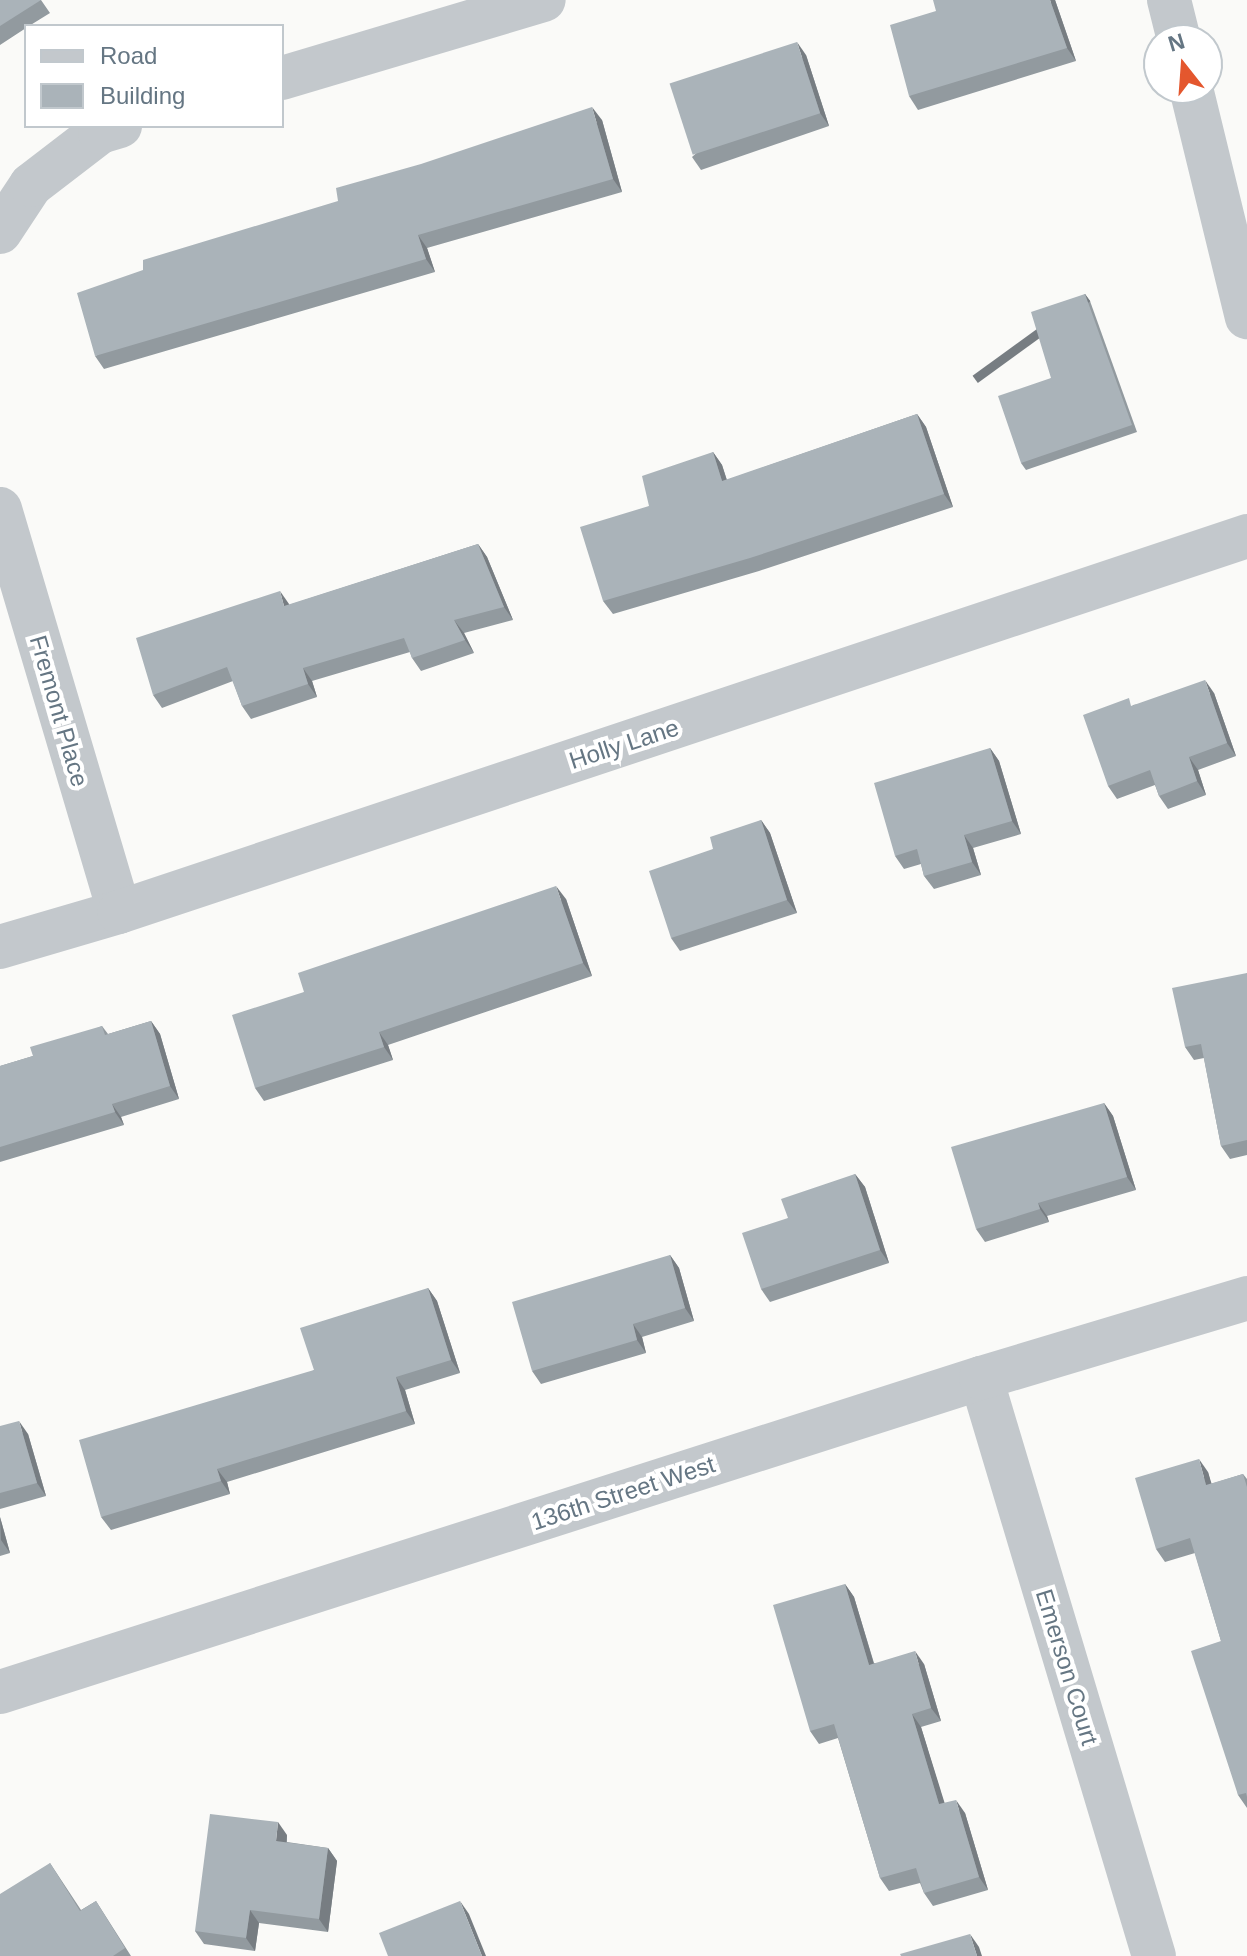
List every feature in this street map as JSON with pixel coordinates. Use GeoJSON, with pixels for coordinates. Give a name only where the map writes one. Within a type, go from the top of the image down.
{"type":"FeatureCollection","features":[{"type":"Feature","properties":{"kind":"street"},"geometry":{"type":"LineString","coordinates":[[284,77],[460,12],[544,0]]}},
{"type":"Feature","properties":{"kind":"street"},"geometry":{"type":"LineString","coordinates":[[1169,0],[1175,24]]}},
{"type":"Feature","properties":{"kind":"street"},"geometry":{"type":"LineString","coordinates":[[1195,104],[1247,317]]}},
{"type":"Feature","properties":{"kind":"street"},"geometry":{"type":"LineString","coordinates":[[0,232],[31,185],[100,132],[113,128]]}},
{"type":"Feature","properties":{"kind":"street","name":"Fremont Place"},"geometry":{"type":"LineString","coordinates":[[0,509],[119,912]]}},
{"type":"Feature","properties":{"kind":"street","name":"Holly Lane"},"geometry":{"type":"LineString","coordinates":[[0,947],[119,912],[1247,536]]}},
{"type":"Feature","properties":{"kind":"street","name":"136th Street West"},"geometry":{"type":"LineString","coordinates":[[0,1692],[981,1378],[1247,1298]]}},
{"type":"Feature","properties":{"kind":"street","name":"Emerson Court"},"geometry":{"type":"LineString","coordinates":[[981,1378],[1154,1956]]}},
{"type":"Feature","properties":{"kind":"building"},"geometry":{"type":"Polygon","coordinates":[[[0,0],[41,0],[0,26],[0,0]]]}},
{"type":"Feature","properties":{"kind":"building"},"geometry":{"type":"Polygon","coordinates":[[[933,0],[1050,0],[1067,48],[909,96],[890,25],[936,11],[933,0]]]}},
{"type":"Feature","properties":{"kind":"building"},"geometry":{"type":"Polygon","coordinates":[[[797,42],[820,113],[693,155],[670,83],[797,42]]]}},
{"type":"Feature","properties":{"kind":"building"},"geometry":{"type":"Polygon","coordinates":[[[592,107],[613,179],[418,235],[426,259],[95,356],[77,293],[143,270],[143,260],[338,201],[336,188],[421,164],[592,107]]]}},
{"type":"Feature","properties":{"kind":"building"},"geometry":{"type":"Polygon","coordinates":[[[1085,294],[1132,425],[1021,463],[998,396],[1051,378],[1031,312],[1085,294]]]}},
{"type":"Feature","properties":{"kind":"building"},"geometry":{"type":"Polygon","coordinates":[[[917,414],[944,494],[750,558],[603,601],[580,527],[649,506],[642,476],[713,452],[722,481],[917,414]]]}},
{"type":"Feature","properties":{"kind":"building"},"geometry":{"type":"Polygon","coordinates":[[[478,544],[504,607],[454,620],[465,640],[412,658],[404,638],[303,668],[308,684],[242,706],[227,667],[153,695],[136,638],[280,591],[284,606],[478,544]]]}},
{"type":"Feature","properties":{"kind":"building"},"geometry":{"type":"Polygon","coordinates":[[[1205,680],[1227,743],[1189,757],[1197,781],[1159,796],[1150,770],[1108,786],[1083,715],[1129,698],[1131,706],[1205,680]]]}},
{"type":"Feature","properties":{"kind":"building"},"geometry":{"type":"Polygon","coordinates":[[[990,748],[1012,821],[964,835],[972,862],[924,876],[917,849],[895,856],[874,783],[990,748]]]}},
{"type":"Feature","properties":{"kind":"building"},"geometry":{"type":"Polygon","coordinates":[[[761,820],[787,900],[671,938],[649,871],[713,849],[710,837],[761,820]]]}},
{"type":"Feature","properties":{"kind":"building"},"geometry":{"type":"Polygon","coordinates":[[[556,886],[583,963],[379,1032],[384,1047],[255,1088],[232,1015],[304,992],[298,973],[556,886]]]}},
{"type":"Feature","properties":{"kind":"building"},"geometry":{"type":"Polygon","coordinates":[[[1247,973],[1247,1140],[1221,1146],[1201,1044],[1185,1047],[1172,988],[1247,973]]]}},
{"type":"Feature","properties":{"kind":"building"},"geometry":{"type":"Polygon","coordinates":[[[151,1021],[170,1086],[112,1104],[115,1112],[0,1147],[0,1066],[33,1056],[30,1047],[102,1026],[105,1035],[151,1021]]]}},
{"type":"Feature","properties":{"kind":"building"},"geometry":{"type":"Polygon","coordinates":[[[1104,1103],[1127,1177],[1038,1203],[1040,1209],[976,1229],[951,1147],[1104,1103]]]}},
{"type":"Feature","properties":{"kind":"building"},"geometry":{"type":"Polygon","coordinates":[[[855,1174],[880,1250],[761,1289],[742,1233],[788,1218],[781,1199],[855,1174]]]}},
{"type":"Feature","properties":{"kind":"building"},"geometry":{"type":"Polygon","coordinates":[[[670,1255],[685,1308],[633,1324],[637,1340],[532,1371],[512,1302],[670,1255]]]}},
{"type":"Feature","properties":{"kind":"building"},"geometry":{"type":"Polygon","coordinates":[[[428,1288],[451,1360],[396,1377],[406,1411],[217,1469],[221,1481],[101,1517],[79,1440],[314,1370],[300,1328],[428,1288]]]}},
{"type":"Feature","properties":{"kind":"building"},"geometry":{"type":"Polygon","coordinates":[[[19,1421],[37,1483],[0,1493],[0,1426],[19,1421]]]}},
{"type":"Feature","properties":{"kind":"building"},"geometry":{"type":"Polygon","coordinates":[[[1199,1459],[1206,1485],[1243,1474],[1247,1487],[1247,1797],[1246,1793],[1238,1795],[1191,1651],[1221,1641],[1190,1538],[1156,1549],[1135,1478],[1199,1459]]]}},
{"type":"Feature","properties":{"kind":"building"},"geometry":{"type":"Polygon","coordinates":[[[845,1584],[869,1665],[915,1651],[931,1708],[912,1714],[939,1804],[956,1800],[979,1877],[924,1893],[916,1868],[880,1878],[834,1724],[810,1731],[773,1605],[845,1584]]]}},
{"type":"Feature","properties":{"kind":"building"},"geometry":{"type":"Polygon","coordinates":[[[210,1814],[278,1822],[276,1841],[328,1848],[319,1919],[250,1910],[246,1938],[195,1931],[210,1814]]]}},
{"type":"Feature","properties":{"kind":"building"},"geometry":{"type":"Polygon","coordinates":[[[50,1863],[80,1911],[96,1901],[125,1948],[113,1956],[0,1956],[0,1894],[50,1863]]]}},
{"type":"Feature","properties":{"kind":"building"},"geometry":{"type":"Polygon","coordinates":[[[460,1901],[482,1956],[388,1956],[379,1933],[460,1901]]]}},
{"type":"Feature","properties":{"kind":"building"},"geometry":{"type":"Polygon","coordinates":[[[970,1934],[977,1956],[900,1954],[970,1934]]]}}]}
